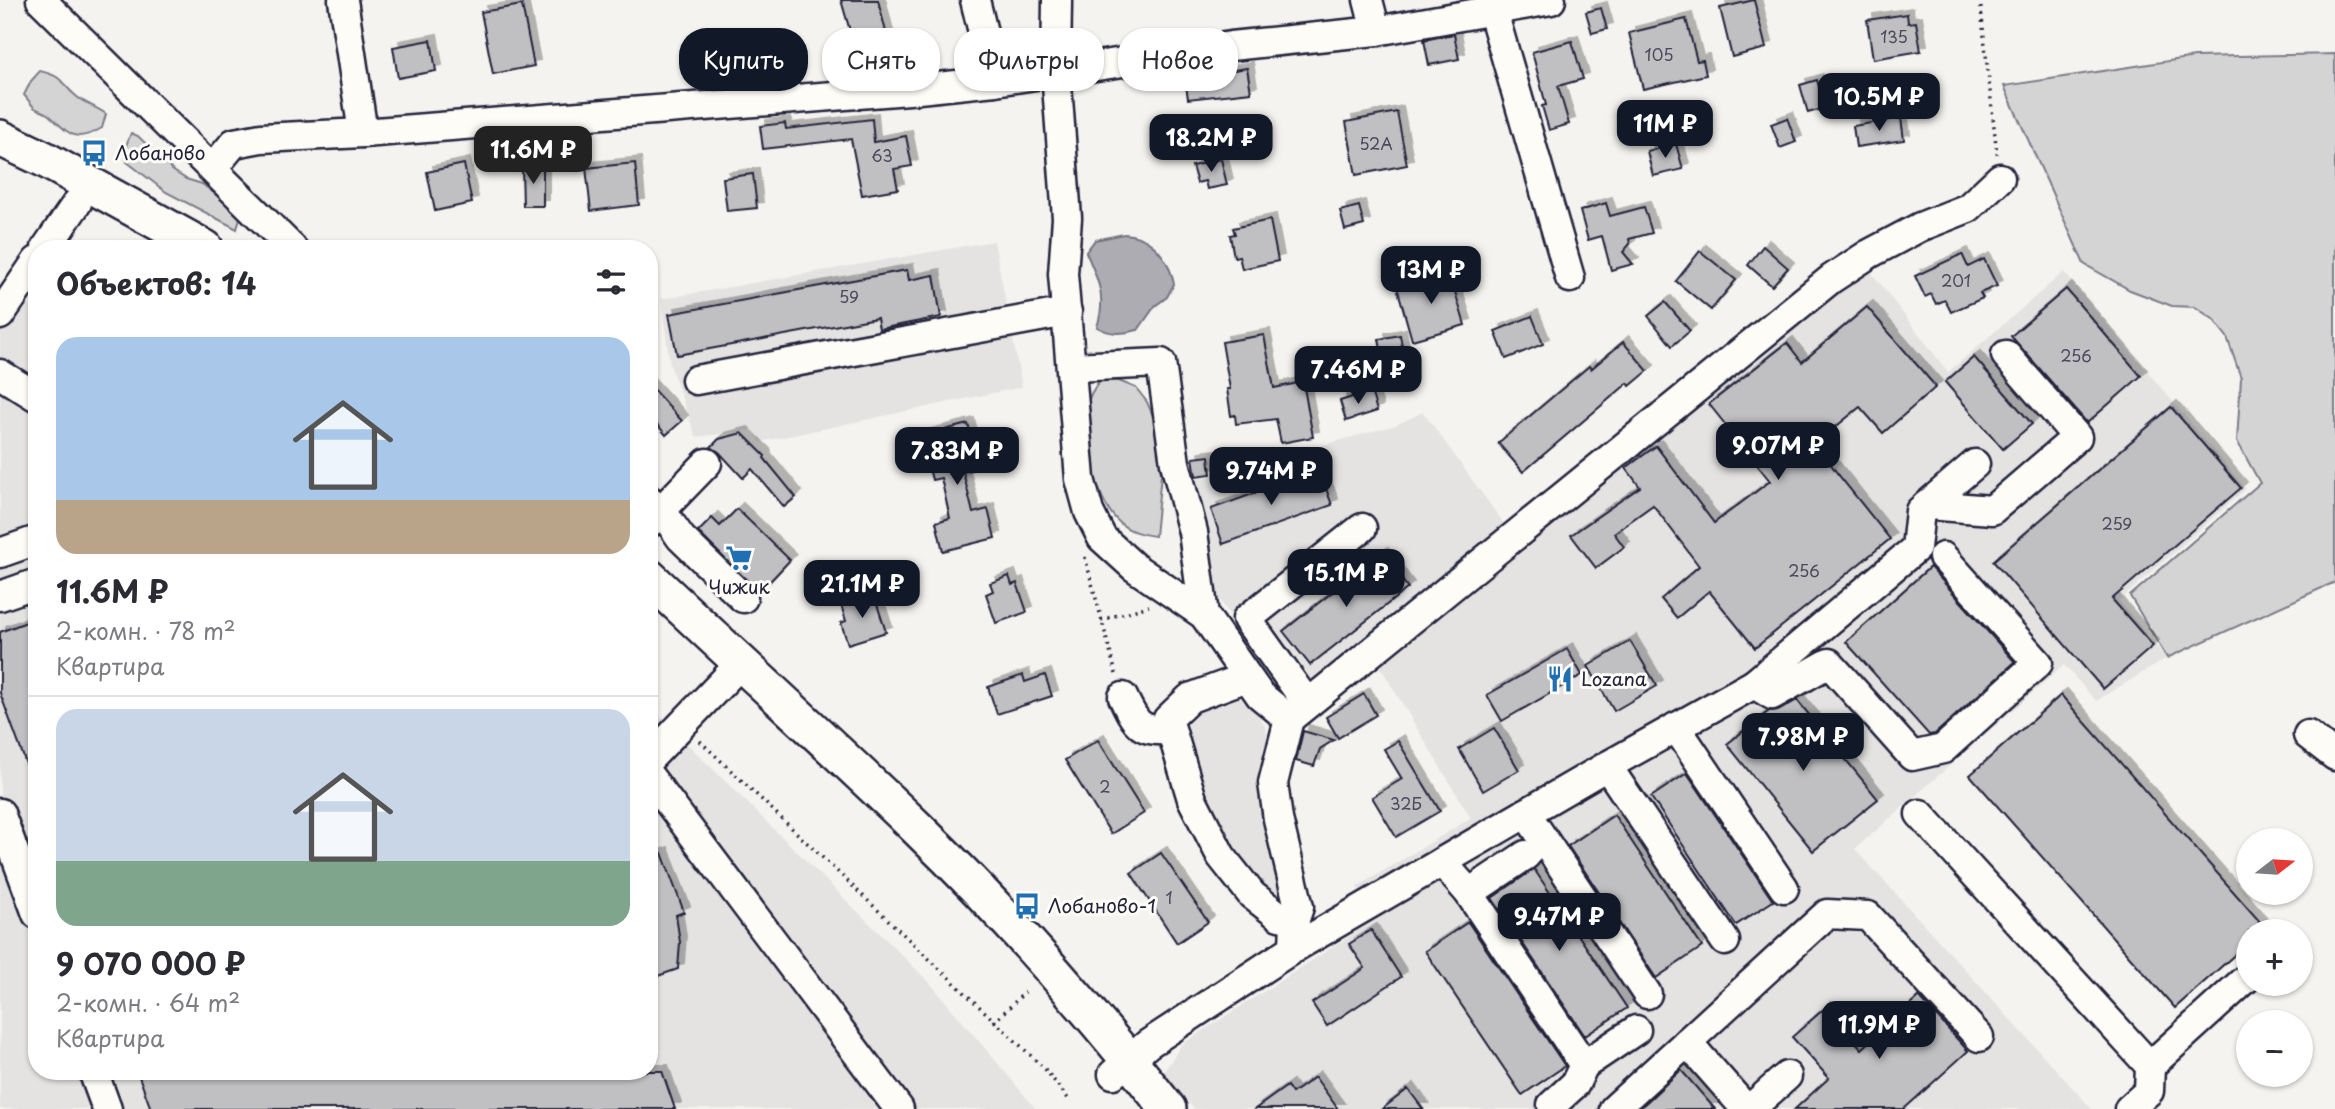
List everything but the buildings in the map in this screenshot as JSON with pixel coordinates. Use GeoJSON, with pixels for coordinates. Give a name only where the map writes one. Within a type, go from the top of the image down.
{"type":"FeatureCollection","features":[{"type":"Feature","properties":{"kind":"main road"},"geometry":{"type":"LineString","coordinates":[[0,138],[44,159],[191,240]]}},
{"type":"Feature","properties":{"kind":"main road"},"geometry":{"type":"LineString","coordinates":[[0,164],[143,240]]}},
{"type":"Feature","properties":{"kind":"main road"},"geometry":{"type":"LineString","coordinates":[[658,588],[734,672]]}},
{"type":"Feature","properties":{"kind":"main road"},"geometry":{"type":"LineString","coordinates":[[658,614],[734,672],[918,829],[1004,917],[1072,992],[1121,1067],[1140,1109]]}},
{"type":"Feature","properties":{"kind":"main road"},"geometry":{"type":"LineString","coordinates":[[1121,1067],[1168,1109]]}},
{"type":"Feature","properties":{"kind":"street"},"geometry":{"type":"LineString","coordinates":[[41,0],[213,168],[282,240]]}},
{"type":"Feature","properties":{"kind":"street"},"geometry":{"type":"LineString","coordinates":[[342,0],[363,133]]}},
{"type":"Feature","properties":{"kind":"street"},"geometry":{"type":"LineString","coordinates":[[975,0],[982,28]]}},
{"type":"Feature","properties":{"kind":"street"},"geometry":{"type":"LineString","coordinates":[[1056,0],[1056,28]]}},
{"type":"Feature","properties":{"kind":"street"},"geometry":{"type":"LineString","coordinates":[[1368,0],[1376,31]]}},
{"type":"Feature","properties":{"kind":"street"},"geometry":{"type":"LineString","coordinates":[[1104,65],[1231,46],[1376,31],[1551,0]]}},
{"type":"Feature","properties":{"kind":"street"},"geometry":{"type":"LineString","coordinates":[[1493,12],[1570,278]]}},
{"type":"Feature","properties":{"kind":"street"},"geometry":{"type":"LineString","coordinates":[[213,168],[234,143],[261,138],[363,133],[954,85]]}},
{"type":"Feature","properties":{"kind":"street"},"geometry":{"type":"LineString","coordinates":[[1057,91],[1067,218],[1063,274],[1080,479],[1089,512],[1102,538],[1133,567],[1204,615],[1260,695],[1298,711]]}},
{"type":"Feature","properties":{"kind":"street"},"geometry":{"type":"LineString","coordinates":[[1294,948],[1295,919],[1299,907],[1278,819],[1273,783],[1298,711],[1831,279],[1868,254],[1920,227],[1968,208],[2000,178]]}},
{"type":"Feature","properties":{"kind":"street"},"geometry":{"type":"LineString","coordinates":[[52,240],[77,204]]}},
{"type":"Feature","properties":{"kind":"street"},"geometry":{"type":"LineString","coordinates":[[0,314],[28,274]]}},
{"type":"Feature","properties":{"kind":"street"},"geometry":{"type":"LineString","coordinates":[[696,380],[1067,312]]}},
{"type":"Feature","properties":{"kind":"street"},"geometry":{"type":"LineString","coordinates":[[1927,505],[1993,510],[2077,438],[2007,355]]}},
{"type":"Feature","properties":{"kind":"street"},"geometry":{"type":"LineString","coordinates":[[1072,367],[1161,363],[1175,463],[1193,532],[1204,615]]}},
{"type":"Feature","properties":{"kind":"street"},"geometry":{"type":"LineString","coordinates":[[0,374],[28,391]]}},
{"type":"Feature","properties":{"kind":"street"},"geometry":{"type":"LineString","coordinates":[[658,507],[707,463]]}},
{"type":"Feature","properties":{"kind":"street"},"geometry":{"type":"LineString","coordinates":[[1121,1067],[1148,1044],[1294,948],[1754,684],[1916,548],[1920,511],[1975,464]]}},
{"type":"Feature","properties":{"kind":"street"},"geometry":{"type":"LineString","coordinates":[[658,516],[743,598]]}},
{"type":"Feature","properties":{"kind":"street"},"geometry":{"type":"LineString","coordinates":[[1298,711],[1247,619],[1362,528]]}},
{"type":"Feature","properties":{"kind":"street"},"geometry":{"type":"LineString","coordinates":[[0,553],[28,543]]}},
{"type":"Feature","properties":{"kind":"street"},"geometry":{"type":"LineString","coordinates":[[1754,684],[1772,695],[1829,663],[1912,756],[1943,749],[2038,663],[1943,558]]}},
{"type":"Feature","properties":{"kind":"street"},"geometry":{"type":"LineString","coordinates":[[0,596],[28,586]]}},
{"type":"Feature","properties":{"kind":"street"},"geometry":{"type":"LineString","coordinates":[[658,750],[734,672]]}},
{"type":"Feature","properties":{"kind":"street"},"geometry":{"type":"LineString","coordinates":[[1247,677],[1190,698],[1168,719],[1192,799],[1221,856],[1252,895],[1279,916],[1295,919]]}},
{"type":"Feature","properties":{"kind":"street"},"geometry":{"type":"LineString","coordinates":[[1123,697],[1135,722],[1151,731],[1171,730]]}},
{"type":"Feature","properties":{"kind":"street"},"geometry":{"type":"LineString","coordinates":[[1676,727],[1784,888]]}},
{"type":"Feature","properties":{"kind":"street"},"geometry":{"type":"LineString","coordinates":[[2308,735],[2335,756]]}},
{"type":"Feature","properties":{"kind":"street"},"geometry":{"type":"LineString","coordinates":[[1607,766],[1725,941]]}},
{"type":"Feature","properties":{"kind":"street"},"geometry":{"type":"LineString","coordinates":[[658,788],[900,1109]]}},
{"type":"Feature","properties":{"kind":"street"},"geometry":{"type":"LineString","coordinates":[[0,813],[28,889]]}},
{"type":"Feature","properties":{"kind":"street"},"geometry":{"type":"LineString","coordinates":[[1526,813],[1647,994]]}},
{"type":"Feature","properties":{"kind":"street"},"geometry":{"type":"LineString","coordinates":[[1920,814],[2150,1066],[2149,1091],[2129,1109]]}},
{"type":"Feature","properties":{"kind":"street"},"geometry":{"type":"LineString","coordinates":[[1469,893],[1526,855]]}},
{"type":"Feature","properties":{"kind":"street"},"geometry":{"type":"LineString","coordinates":[[1442,862],[1469,893],[1584,1065]]}},
{"type":"Feature","properties":{"kind":"street"},"geometry":{"type":"LineString","coordinates":[[1614,1109],[1827,914],[1868,916],[1979,1037]]}},
{"type":"Feature","properties":{"kind":"street"},"geometry":{"type":"LineString","coordinates":[[2150,1066],[2236,988]]}},
{"type":"Feature","properties":{"kind":"street"},"geometry":{"type":"LineString","coordinates":[[1552,1105],[1575,1084],[1584,1065],[1636,1030]]}},
{"type":"Feature","properties":{"kind":"street"},"geometry":{"type":"LineString","coordinates":[[1686,1042],[1748,1109],[1787,1076]]}},
{"type":"Feature","properties":{"kind":"street"},"geometry":{"type":"LineString","coordinates":[[96,1080],[107,1109]]}},
{"type":"Feature","properties":{"kind":"path"},"geometry":{"type":"LineString","coordinates":[[1980,0],[2000,178]]}},
{"type":"Feature","properties":{"kind":"path"},"geometry":{"type":"LineString","coordinates":[[1085,556],[1123,697]]}},
{"type":"Feature","properties":{"kind":"path"},"geometry":{"type":"LineString","coordinates":[[1101,620],[1152,605],[1167,590]]}},
{"type":"Feature","properties":{"kind":"path"},"geometry":{"type":"LineString","coordinates":[[683,725],[1045,1069],[1070,1101]]}},
{"type":"Feature","properties":{"kind":"path"},"geometry":{"type":"LineString","coordinates":[[994,1022],[1024,992]]}},
{"type":"Feature","properties":{"kind":"shaded area"},"geometry":{"type":"Polygon","coordinates":[[[2335,54],[2335,582],[2167,658],[2130,596],[2260,483],[2237,441],[2241,378],[2227,337],[2213,319],[2195,307],[2172,306],[2130,290],[2084,264],[2004,86],[2195,57],[2335,54]]]}},
{"type":"Feature","properties":{"kind":"shaded area"},"geometry":{"type":"Polygon","coordinates":[[[40,71],[58,78],[79,98],[106,114],[102,128],[85,135],[73,135],[34,107],[24,95],[40,71]]]}},
{"type":"Feature","properties":{"kind":"shaded area"},"geometry":{"type":"Polygon","coordinates":[[[131,133],[138,136],[172,170],[186,179],[202,184],[241,214],[237,229],[166,192],[127,162],[125,148],[131,133]]]}},
{"type":"Feature","properties":{"kind":"shaded area"},"geometry":{"type":"Polygon","coordinates":[[[1124,234],[1143,239],[1158,250],[1172,274],[1174,284],[1167,297],[1155,306],[1138,330],[1117,333],[1097,327],[1101,297],[1086,252],[1095,240],[1124,234]]]}},
{"type":"Feature","properties":{"kind":"shaded area"},"geometry":{"type":"Polygon","coordinates":[[[994,241],[1022,387],[760,442],[753,430],[696,437],[670,365],[661,299],[994,241]]]}},
{"type":"Feature","properties":{"kind":"shaded area"},"geometry":{"type":"Polygon","coordinates":[[[1868,268],[1948,372],[2064,272],[2246,489],[2119,601],[2167,658],[2096,701],[2064,665],[1855,849],[2092,1109],[1194,1109],[1164,1072],[1181,1045],[1379,917],[1357,887],[1471,818],[1379,665],[1516,550],[1868,268]]]}},
{"type":"Feature","properties":{"kind":"shaded area"},"geometry":{"type":"Polygon","coordinates":[[[0,288],[28,305],[28,1080],[658,1080],[658,715],[930,983],[1036,1109],[0,1109],[0,288]]]}},
{"type":"Feature","properties":{"kind":"shaded area"},"geometry":{"type":"Polygon","coordinates":[[[1100,380],[1119,381],[1136,388],[1147,402],[1154,418],[1161,474],[1155,536],[1132,531],[1120,523],[1103,499],[1097,482],[1088,447],[1087,413],[1090,396],[1100,380]]]}},
{"type":"Feature","properties":{"kind":"shaded area"},"geometry":{"type":"Polygon","coordinates":[[[1423,412],[1505,525],[1308,686],[1284,691],[1219,599],[1195,480],[1396,425],[1423,412]]]}},
{"type":"Feature","properties":{"kind":"shaded area"},"geometry":{"type":"Polygon","coordinates":[[[1225,695],[1239,697],[1251,706],[1265,726],[1270,745],[1264,774],[1263,819],[1290,893],[1271,903],[1241,870],[1178,722],[1197,704],[1225,695]]]}},
{"type":"Feature","properties":{"kind":"place","name":"Лобаново"},"geometry":{"type":"Point","coordinates":[94,153]}},
{"type":"Feature","properties":{"kind":"place","name":"Чижик"},"geometry":{"type":"Point","coordinates":[739,558]}},
{"type":"Feature","properties":{"kind":"place","name":"Lozana"},"geometry":{"type":"Point","coordinates":[1560,679]}},
{"type":"Feature","properties":{"kind":"place","name":"Лобаново-1"},"geometry":{"type":"Point","coordinates":[1027,906]}}]}
